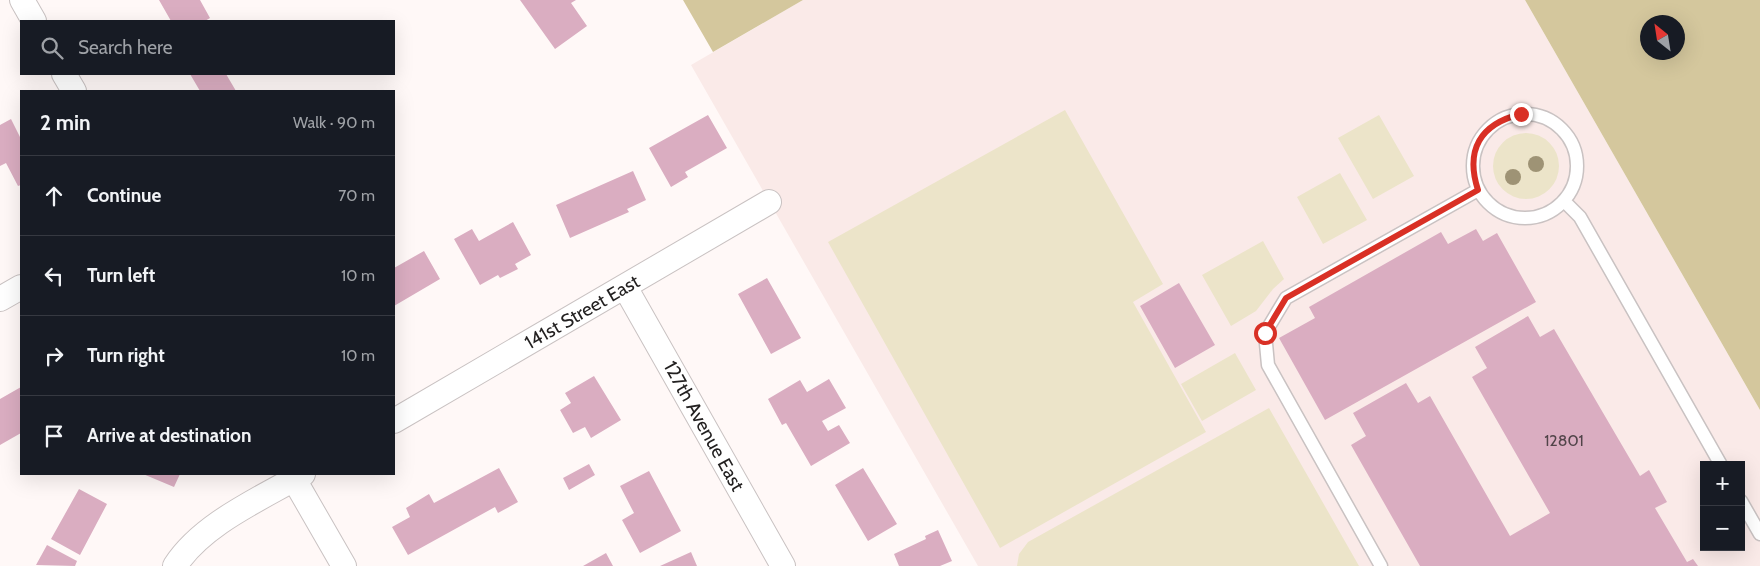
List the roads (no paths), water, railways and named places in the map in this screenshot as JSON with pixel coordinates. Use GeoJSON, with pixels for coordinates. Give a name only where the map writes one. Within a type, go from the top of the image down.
{"type":"FeatureCollection","features":[{"type":"Feature","properties":{"kind":"street"},"geometry":{"type":"LineString","coordinates":[[22,0],[33,20]]}},
{"type":"Feature","properties":{"kind":"street"},"geometry":{"type":"LineString","coordinates":[[65,75],[73,90]]}},
{"type":"Feature","properties":{"kind":"street","name":"141st Street East"},"geometry":{"type":"LineString","coordinates":[[395,420],[769,202]]}},
{"type":"Feature","properties":{"kind":"street","name":"127th Avenue East"},"geometry":{"type":"LineString","coordinates":[[624,287],[782,566]]}},
{"type":"Feature","properties":{"kind":"street"},"geometry":{"type":"LineString","coordinates":[[0,299],[20,288]]}},
{"type":"Feature","properties":{"kind":"street"},"geometry":{"type":"LineString","coordinates":[[175,566],[195,540],[296,475],[344,566]]}},
{"type":"Feature","properties":{"kind":"lane"},"geometry":{"type":"LineString","coordinates":[[1521,114],[1539,116],[1555,123],[1567,135],[1575,151],[1577,168],[1573,186],[1564,201],[1551,211],[1535,217],[1518,218],[1502,213],[1488,204],[1478,190],[1473,174],[1473,157],[1478,142],[1489,127],[1504,118],[1521,114]]}},
{"type":"Feature","properties":{"kind":"lane"},"geometry":{"type":"LineString","coordinates":[[1381,566],[1268,366],[1265,333],[1286,298],[1478,190]]}},
{"type":"Feature","properties":{"kind":"lane"},"geometry":{"type":"LineString","coordinates":[[1564,201],[1580,217],[1719,461]]}},
{"type":"Feature","properties":{"kind":"lane"},"geometry":{"type":"LineString","coordinates":[[1744,506],[1760,534]]}}]}
